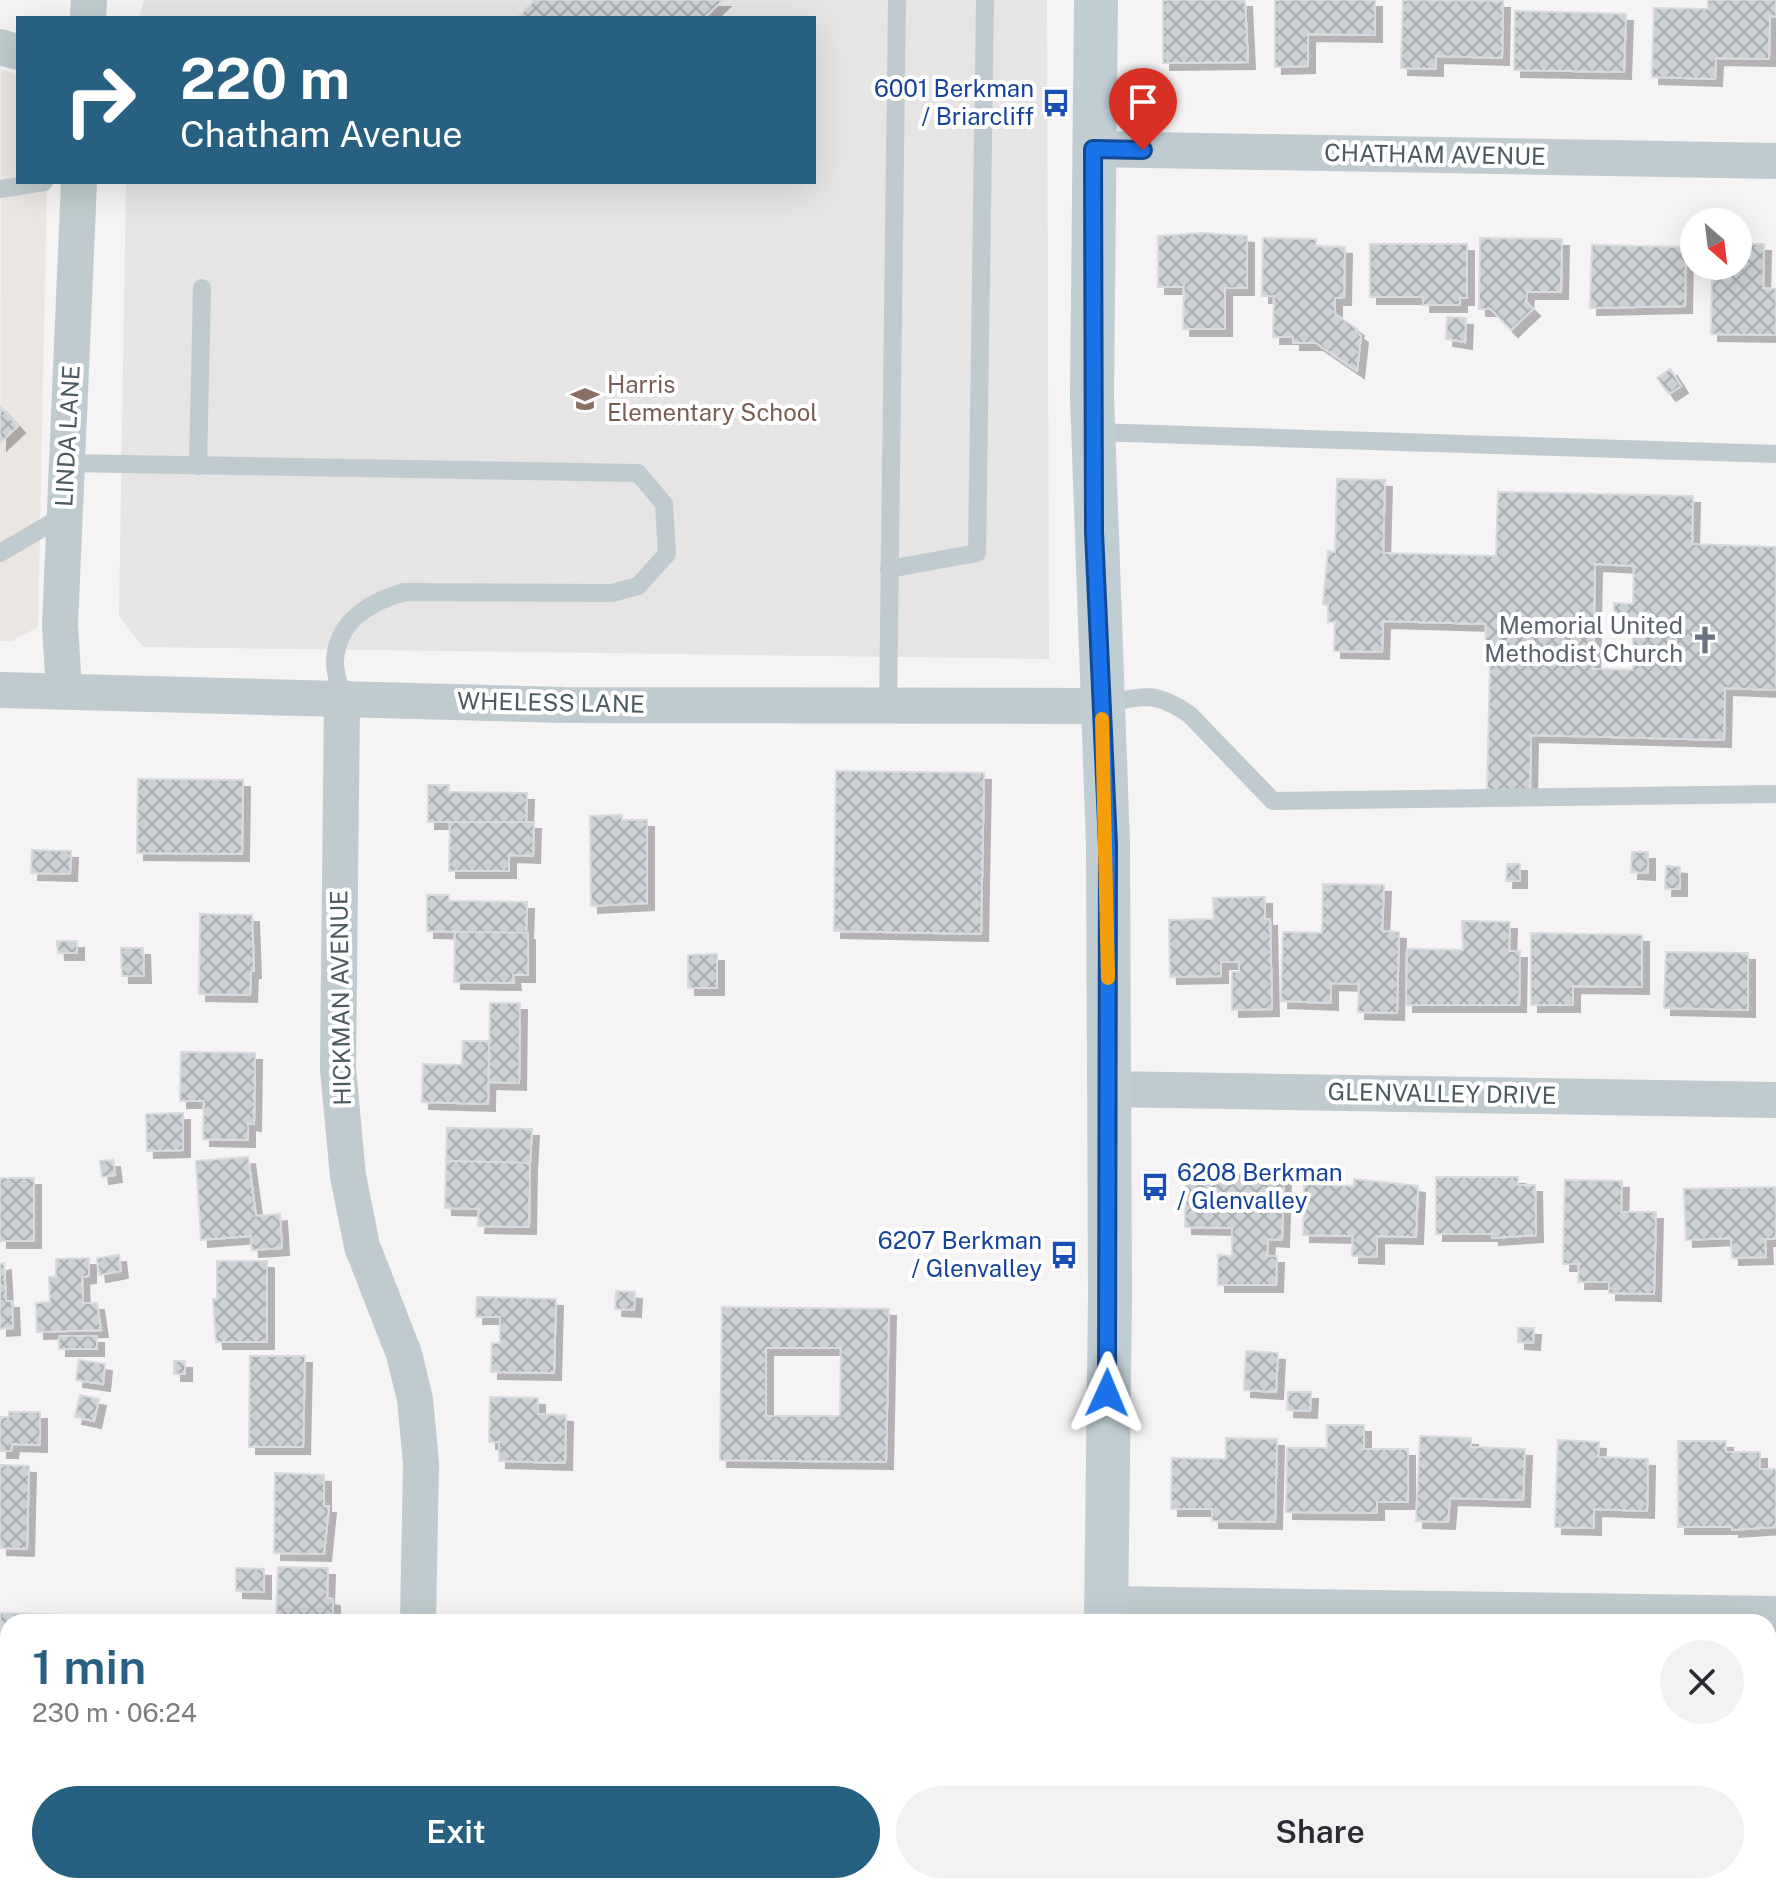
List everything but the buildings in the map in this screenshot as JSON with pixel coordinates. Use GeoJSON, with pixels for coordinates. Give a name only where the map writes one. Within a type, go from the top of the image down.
{"type":"FeatureCollection","features":[{"type":"Feature","properties":{"kind":"street"},"geometry":{"type":"LineString","coordinates":[[1096,0],[1094,432],[1108,845],[1106,1613],[1776,1614]]}},
{"type":"Feature","properties":{"kind":"street","name":"CHATHAM AVENUE"},"geometry":{"type":"LineString","coordinates":[[1093,149],[1776,161]]}},
{"type":"Feature","properties":{"kind":"street","name":"LINDA LANE"},"geometry":{"type":"LineString","coordinates":[[64,690],[60,625],[79,184]]}},
{"type":"Feature","properties":{"kind":"street","name":"WHELESS LANE"},"geometry":{"type":"LineString","coordinates":[[0,690],[565,705],[1101,706]]}},
{"type":"Feature","properties":{"kind":"street","name":"HICKMAN AVENUE"},"geometry":{"type":"LineString","coordinates":[[342,698],[338,1069],[348,1176],[362,1246],[404,1354],[415,1399],[421,1463],[418,1614]]}},
{"type":"Feature","properties":{"kind":"street","name":"GLENVALLEY DRIVE"},"geometry":{"type":"LineString","coordinates":[[1109,1089],[1776,1100]]}},
{"type":"Feature","properties":{"kind":"lane"},"geometry":{"type":"LineString","coordinates":[[888,707],[897,0]]}},
{"type":"Feature","properties":{"kind":"lane"},"geometry":{"type":"LineString","coordinates":[[889,569],[977,553],[985,0]]}},
{"type":"Feature","properties":{"kind":"lane"},"geometry":{"type":"LineString","coordinates":[[0,189],[31,184]]}},
{"type":"Feature","properties":{"kind":"lane"},"geometry":{"type":"LineString","coordinates":[[198,466],[202,288]]}},
{"type":"Feature","properties":{"kind":"lane"},"geometry":{"type":"LineString","coordinates":[[1094,432],[1776,454]]}},
{"type":"Feature","properties":{"kind":"lane"},"geometry":{"type":"LineString","coordinates":[[67,463],[638,473],[664,504],[667,554],[638,586],[612,593],[404,592],[373,602],[347,624],[335,660],[342,698]]}},
{"type":"Feature","properties":{"kind":"lane"},"geometry":{"type":"LineString","coordinates":[[0,553],[65,515]]}},
{"type":"Feature","properties":{"kind":"lane"},"geometry":{"type":"LineString","coordinates":[[1101,706],[1155,695],[1175,704],[1190,715],[1273,801],[1776,794]]}},
{"type":"Feature","properties":{"kind":"shaded area","name":"Harris Elementary School"},"geometry":{"type":"Polygon","coordinates":[[[144,0],[1047,0],[1049,659],[143,647],[119,616],[126,184],[816,184],[816,16],[140,16],[144,0]]]}},
{"type":"Feature","properties":{"kind":"shaded area"},"geometry":{"type":"Polygon","coordinates":[[[1,70],[16,74],[16,184],[47,184],[38,627],[12,641],[0,641],[1,70]]]}},
{"type":"Feature","properties":{"kind":"slow traffic"},"geometry":{"type":"LineString","coordinates":[[1102,719],[1108,845],[1108,978]]}},
{"type":"Feature","properties":{"kind":"place","name":"6001 Berkman / Briarcliff"},"geometry":{"type":"Point","coordinates":[1056,103]}},
{"type":"Feature","properties":{"kind":"place","name":"Harris Elementary School"},"geometry":{"type":"Point","coordinates":[585,399]}},
{"type":"Feature","properties":{"kind":"place","name":"Memorial United Methodist Church"},"geometry":{"type":"Point","coordinates":[1705,640]}},
{"type":"Feature","properties":{"kind":"place","name":"6208 Berkman / Glenvalley"},"geometry":{"type":"Point","coordinates":[1155,1187]}},
{"type":"Feature","properties":{"kind":"place","name":"6207 Berkman / Glenvalley"},"geometry":{"type":"Point","coordinates":[1064,1255]}},
{"type":"Feature","properties":{"kind":"route"},"geometry":{"type":"LineString","coordinates":[[1107,1393],[1110,1295],[1108,845],[1094,532],[1093,149],[1143,150]]}}]}
